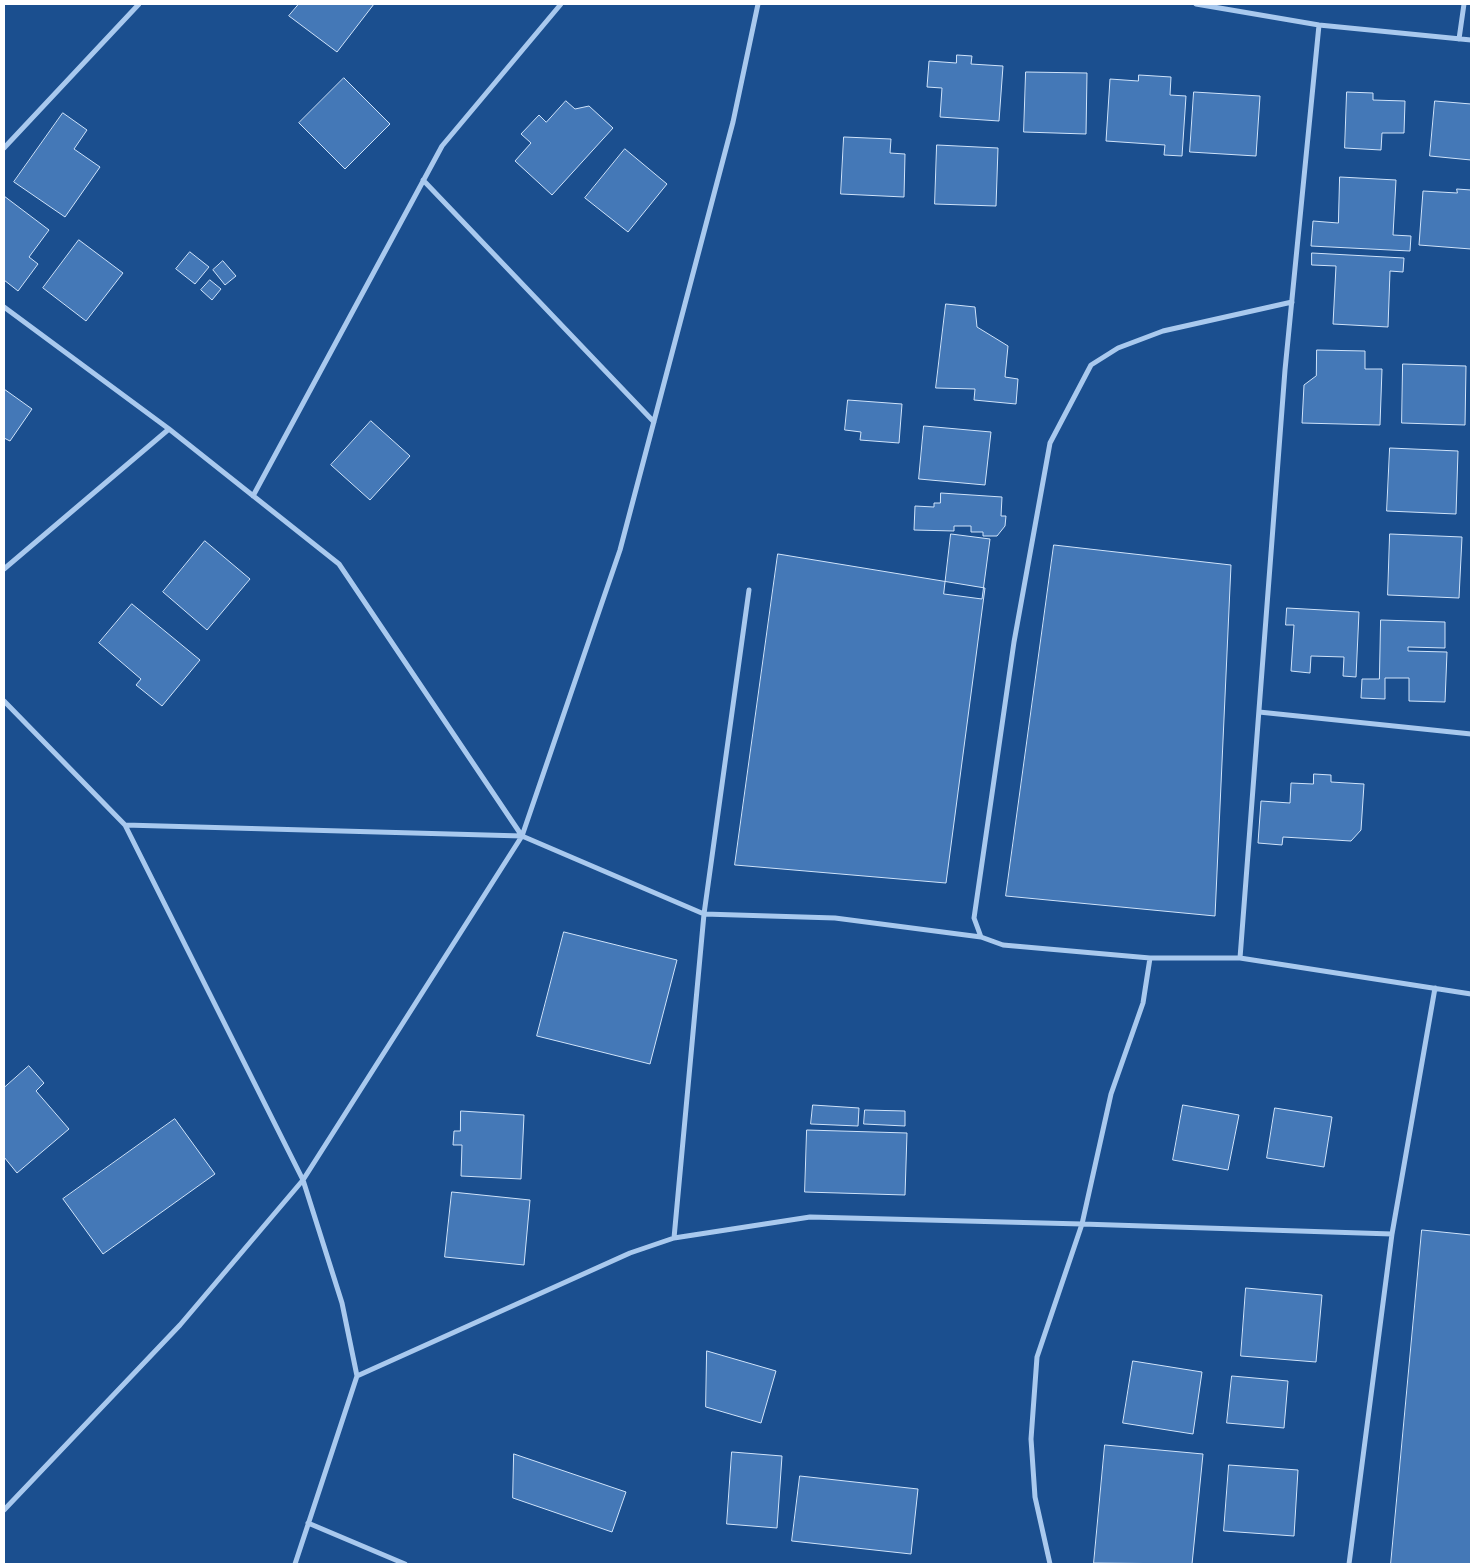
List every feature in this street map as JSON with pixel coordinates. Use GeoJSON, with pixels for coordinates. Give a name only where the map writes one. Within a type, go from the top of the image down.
{"type":"FeatureCollection","features":[{"type":"Feature","properties":{"kind":"street"},"geometry":{"type":"LineString","coordinates":[[4,148],[139,4]]}},
{"type":"Feature","properties":{"kind":"street"},"geometry":{"type":"LineString","coordinates":[[253,496],[442,146],[562,4]]}},
{"type":"Feature","properties":{"kind":"street"},"geometry":{"type":"LineString","coordinates":[[4,1510],[180,1325],[303,1180],[522,836],[620,550],[733,122],[758,4]]}},
{"type":"Feature","properties":{"kind":"street"},"geometry":{"type":"LineString","coordinates":[[1196,4],[1320,24],[1471,40]]}},
{"type":"Feature","properties":{"kind":"street"},"geometry":{"type":"LineString","coordinates":[[1460,39],[1464,4]]}},
{"type":"Feature","properties":{"kind":"street"},"geometry":{"type":"LineString","coordinates":[[1240,958],[1285,370],[1320,24]]}},
{"type":"Feature","properties":{"kind":"street"},"geometry":{"type":"LineString","coordinates":[[423,180],[654,422]]}},
{"type":"Feature","properties":{"kind":"street"},"geometry":{"type":"LineString","coordinates":[[981,938],[974,918],[1014,642],[1050,443],[1091,365],[1118,348],[1163,331],[1292,302]]}},
{"type":"Feature","properties":{"kind":"street"},"geometry":{"type":"LineString","coordinates":[[4,307],[169,430],[339,564],[522,836]]}},
{"type":"Feature","properties":{"kind":"street"},"geometry":{"type":"LineString","coordinates":[[4,569],[169,430]]}},
{"type":"Feature","properties":{"kind":"street"},"geometry":{"type":"LineString","coordinates":[[674,1238],[704,914],[749,590]]}},
{"type":"Feature","properties":{"kind":"street"},"geometry":{"type":"LineString","coordinates":[[4,701],[125,825],[303,1180],[342,1303],[357,1376],[295,1564]]}},
{"type":"Feature","properties":{"kind":"street"},"geometry":{"type":"LineString","coordinates":[[1259,712],[1471,734]]}},
{"type":"Feature","properties":{"kind":"street"},"geometry":{"type":"LineString","coordinates":[[125,825],[522,836],[704,914],[835,918],[981,938],[1003,945],[1150,958],[1240,958],[1471,994]]}},
{"type":"Feature","properties":{"kind":"street"},"geometry":{"type":"LineString","coordinates":[[1050,1564],[1035,1497],[1031,1439],[1037,1357],[1082,1224],[1111,1094],[1143,1003],[1150,958]]}},
{"type":"Feature","properties":{"kind":"street"},"geometry":{"type":"LineString","coordinates":[[1349,1564],[1392,1234],[1435,988]]}},
{"type":"Feature","properties":{"kind":"street"},"geometry":{"type":"LineString","coordinates":[[357,1376],[630,1253],[674,1238],[810,1217],[1392,1234]]}},
{"type":"Feature","properties":{"kind":"street"},"geometry":{"type":"LineString","coordinates":[[308,1523],[405,1564]]}},
{"type":"Feature","properties":{"kind":"building"},"geometry":{"type":"Polygon","coordinates":[[[299,4],[374,4],[337,52],[289,16],[299,4]]]}},
{"type":"Feature","properties":{"kind":"building"},"geometry":{"type":"Polygon","coordinates":[[[957,55],[972,56],[971,64],[1003,66],[999,121],[940,117],[942,88],[927,87],[929,61],[956,63],[957,55]]]}},
{"type":"Feature","properties":{"kind":"building"},"geometry":{"type":"Polygon","coordinates":[[[1026,72],[1087,73],[1086,134],[1024,132],[1026,72]]]}},
{"type":"Feature","properties":{"kind":"building"},"geometry":{"type":"Polygon","coordinates":[[[1139,75],[1171,77],[1170,95],[1186,96],[1182,156],[1164,155],[1165,145],[1106,141],[1110,79],[1138,81],[1139,75]]]}},
{"type":"Feature","properties":{"kind":"building"},"geometry":{"type":"Polygon","coordinates":[[[344,78],[390,124],[345,169],[299,123],[344,78]]]}},
{"type":"Feature","properties":{"kind":"building"},"geometry":{"type":"Polygon","coordinates":[[[1194,92],[1260,96],[1256,156],[1190,152],[1194,92]]]}},
{"type":"Feature","properties":{"kind":"building"},"geometry":{"type":"Polygon","coordinates":[[[1347,92],[1373,93],[1373,100],[1405,101],[1404,133],[1382,133],[1381,150],[1345,148],[1347,92]]]}},
{"type":"Feature","properties":{"kind":"building"},"geometry":{"type":"Polygon","coordinates":[[[566,101],[575,109],[589,106],[613,128],[552,195],[515,161],[531,143],[521,134],[539,115],[546,122],[566,101]]]}},
{"type":"Feature","properties":{"kind":"building"},"geometry":{"type":"Polygon","coordinates":[[[1435,101],[1471,104],[1471,160],[1430,156],[1435,101]]]}},
{"type":"Feature","properties":{"kind":"building"},"geometry":{"type":"Polygon","coordinates":[[[63,113],[87,130],[74,149],[100,167],[65,217],[14,182],[63,113]]]}},
{"type":"Feature","properties":{"kind":"building"},"geometry":{"type":"Polygon","coordinates":[[[844,137],[891,139],[890,153],[905,154],[904,197],[841,194],[844,137]]]}},
{"type":"Feature","properties":{"kind":"building"},"geometry":{"type":"Polygon","coordinates":[[[937,145],[998,148],[996,206],[935,204],[937,145]]]}},
{"type":"Feature","properties":{"kind":"building"},"geometry":{"type":"Polygon","coordinates":[[[625,149],[667,184],[628,232],[585,198],[625,149]]]}},
{"type":"Feature","properties":{"kind":"building"},"geometry":{"type":"Polygon","coordinates":[[[1340,177],[1396,180],[1393,235],[1411,236],[1410,251],[1311,246],[1313,221],[1338,223],[1340,177]]]}},
{"type":"Feature","properties":{"kind":"building"},"geometry":{"type":"Polygon","coordinates":[[[1457,189],[1471,190],[1471,249],[1419,245],[1423,191],[1457,193],[1457,189]]]}},
{"type":"Feature","properties":{"kind":"building"},"geometry":{"type":"Polygon","coordinates":[[[4,196],[49,230],[29,257],[38,264],[18,291],[4,280],[4,196]]]}},
{"type":"Feature","properties":{"kind":"building"},"geometry":{"type":"Polygon","coordinates":[[[79,240],[123,273],[86,321],[43,288],[79,240]]]}},
{"type":"Feature","properties":{"kind":"building"},"geometry":{"type":"Polygon","coordinates":[[[190,252],[209,267],[195,284],[176,269],[190,252]]]}},
{"type":"Feature","properties":{"kind":"building"},"geometry":{"type":"Polygon","coordinates":[[[1312,253],[1404,258],[1403,272],[1390,271],[1388,327],[1333,324],[1336,266],[1312,265],[1312,253]]]}},
{"type":"Feature","properties":{"kind":"building"},"geometry":{"type":"Polygon","coordinates":[[[223,261],[236,276],[225,285],[213,270],[223,261]]]}},
{"type":"Feature","properties":{"kind":"building"},"geometry":{"type":"Polygon","coordinates":[[[210,280],[221,289],[212,300],[201,290],[210,280]]]}},
{"type":"Feature","properties":{"kind":"building"},"geometry":{"type":"Polygon","coordinates":[[[946,304],[975,307],[977,327],[1008,346],[1005,377],[1018,379],[1016,404],[974,400],[975,389],[936,388],[946,304]]]}},
{"type":"Feature","properties":{"kind":"building"},"geometry":{"type":"Polygon","coordinates":[[[1317,350],[1365,351],[1365,369],[1382,369],[1380,425],[1302,423],[1304,385],[1316,376],[1317,350]]]}},
{"type":"Feature","properties":{"kind":"building"},"geometry":{"type":"Polygon","coordinates":[[[1403,364],[1466,366],[1465,425],[1402,423],[1403,364]]]}},
{"type":"Feature","properties":{"kind":"building"},"geometry":{"type":"Polygon","coordinates":[[[4,389],[32,409],[10,441],[4,438],[4,389]]]}},
{"type":"Feature","properties":{"kind":"building"},"geometry":{"type":"Polygon","coordinates":[[[848,400],[902,404],[899,443],[860,440],[861,432],[845,430],[848,400]]]}},
{"type":"Feature","properties":{"kind":"building"},"geometry":{"type":"Polygon","coordinates":[[[371,421],[410,456],[370,500],[331,465],[371,421]]]}},
{"type":"Feature","properties":{"kind":"building"},"geometry":{"type":"Polygon","coordinates":[[[924,426],[991,432],[985,485],[919,479],[924,426]]]}},
{"type":"Feature","properties":{"kind":"building"},"geometry":{"type":"Polygon","coordinates":[[[1390,448],[1458,451],[1456,514],[1387,511],[1390,448]]]}},
{"type":"Feature","properties":{"kind":"building"},"geometry":{"type":"Polygon","coordinates":[[[941,493],[1002,497],[1001,516],[1006,516],[1005,526],[997,536],[983,536],[983,532],[971,532],[971,526],[954,526],[954,531],[914,530],[915,506],[934,507],[934,503],[940,503],[941,493]]]}},
{"type":"Feature","properties":{"kind":"building"},"geometry":{"type":"Polygon","coordinates":[[[951,534],[990,539],[982,599],[944,594],[951,534]]]}},
{"type":"Feature","properties":{"kind":"building"},"geometry":{"type":"Polygon","coordinates":[[[1390,534],[1462,537],[1459,598],[1388,595],[1390,534]]]}},
{"type":"Feature","properties":{"kind":"building"},"geometry":{"type":"Polygon","coordinates":[[[205,541],[250,579],[207,630],[163,592],[205,541]]]}},
{"type":"Feature","properties":{"kind":"building"},"geometry":{"type":"Polygon","coordinates":[[[1054,545],[1231,565],[1215,916],[1006,896],[1054,545]]]}},
{"type":"Feature","properties":{"kind":"building"},"geometry":{"type":"Polygon","coordinates":[[[778,554],[985,588],[946,883],[735,865],[778,554]]]}},
{"type":"Feature","properties":{"kind":"building"},"geometry":{"type":"Polygon","coordinates":[[[132,604],[200,660],[162,706],[136,685],[141,679],[99,643],[132,604]]]}},
{"type":"Feature","properties":{"kind":"building"},"geometry":{"type":"Polygon","coordinates":[[[1287,608],[1359,612],[1356,677],[1343,676],[1344,657],[1311,656],[1310,673],[1291,671],[1294,625],[1286,625],[1287,608]]]}},
{"type":"Feature","properties":{"kind":"building"},"geometry":{"type":"Polygon","coordinates":[[[1381,620],[1445,622],[1445,648],[1408,647],[1408,651],[1447,652],[1445,702],[1409,701],[1409,678],[1385,678],[1385,699],[1361,698],[1362,679],[1379,679],[1381,620]]]}},
{"type":"Feature","properties":{"kind":"building"},"geometry":{"type":"Polygon","coordinates":[[[1314,774],[1331,775],[1331,782],[1364,784],[1361,830],[1351,841],[1283,837],[1282,845],[1258,843],[1261,801],[1290,803],[1291,783],[1313,784],[1314,774]]]}},
{"type":"Feature","properties":{"kind":"building"},"geometry":{"type":"Polygon","coordinates":[[[564,932],[677,960],[650,1064],[537,1036],[564,932]]]}},
{"type":"Feature","properties":{"kind":"building"},"geometry":{"type":"Polygon","coordinates":[[[29,1066],[44,1083],[36,1091],[69,1129],[17,1173],[4,1157],[4,1088],[29,1066]]]}},
{"type":"Feature","properties":{"kind":"building"},"geometry":{"type":"Polygon","coordinates":[[[813,1105],[859,1108],[858,1126],[811,1124],[813,1105]]]}},
{"type":"Feature","properties":{"kind":"building"},"geometry":{"type":"Polygon","coordinates":[[[1183,1105],[1239,1115],[1228,1170],[1173,1160],[1183,1105]]]}},
{"type":"Feature","properties":{"kind":"building"},"geometry":{"type":"Polygon","coordinates":[[[1275,1108],[1332,1117],[1324,1167],[1267,1158],[1275,1108]]]}},
{"type":"Feature","properties":{"kind":"building"},"geometry":{"type":"Polygon","coordinates":[[[865,1110],[905,1111],[905,1126],[864,1124],[865,1110]]]}},
{"type":"Feature","properties":{"kind":"building"},"geometry":{"type":"Polygon","coordinates":[[[461,1111],[524,1115],[521,1179],[461,1176],[462,1145],[453,1145],[454,1131],[460,1131],[461,1111]]]}},
{"type":"Feature","properties":{"kind":"building"},"geometry":{"type":"Polygon","coordinates":[[[175,1119],[215,1174],[103,1254],[63,1199],[175,1119]]]}},
{"type":"Feature","properties":{"kind":"building"},"geometry":{"type":"Polygon","coordinates":[[[807,1130],[907,1133],[905,1195],[805,1192],[807,1130]]]}},
{"type":"Feature","properties":{"kind":"building"},"geometry":{"type":"Polygon","coordinates":[[[452,1192],[530,1200],[524,1265],[445,1257],[452,1192]]]}},
{"type":"Feature","properties":{"kind":"building"},"geometry":{"type":"Polygon","coordinates":[[[1422,1230],[1471,1235],[1471,1564],[1391,1564],[1422,1230]]]}},
{"type":"Feature","properties":{"kind":"building"},"geometry":{"type":"Polygon","coordinates":[[[1246,1288],[1322,1295],[1316,1362],[1241,1356],[1246,1288]]]}},
{"type":"Feature","properties":{"kind":"building"},"geometry":{"type":"Polygon","coordinates":[[[707,1351],[776,1371],[761,1423],[706,1407],[707,1351]]]}},
{"type":"Feature","properties":{"kind":"building"},"geometry":{"type":"Polygon","coordinates":[[[1133,1361],[1202,1372],[1193,1434],[1123,1423],[1133,1361]]]}},
{"type":"Feature","properties":{"kind":"building"},"geometry":{"type":"Polygon","coordinates":[[[1232,1376],[1288,1381],[1284,1428],[1227,1423],[1232,1376]]]}},
{"type":"Feature","properties":{"kind":"building"},"geometry":{"type":"Polygon","coordinates":[[[1105,1445],[1203,1454],[1192,1564],[1094,1563],[1105,1445]]]}},
{"type":"Feature","properties":{"kind":"building"},"geometry":{"type":"Polygon","coordinates":[[[732,1452],[782,1456],[777,1528],[727,1524],[732,1452]]]}},
{"type":"Feature","properties":{"kind":"building"},"geometry":{"type":"Polygon","coordinates":[[[514,1454],[626,1492],[612,1532],[513,1498],[514,1454]]]}},
{"type":"Feature","properties":{"kind":"building"},"geometry":{"type":"Polygon","coordinates":[[[1229,1465],[1298,1470],[1294,1536],[1224,1531],[1229,1465]]]}},
{"type":"Feature","properties":{"kind":"building"},"geometry":{"type":"Polygon","coordinates":[[[800,1476],[918,1489],[911,1554],[792,1541],[800,1476]]]}}]}
